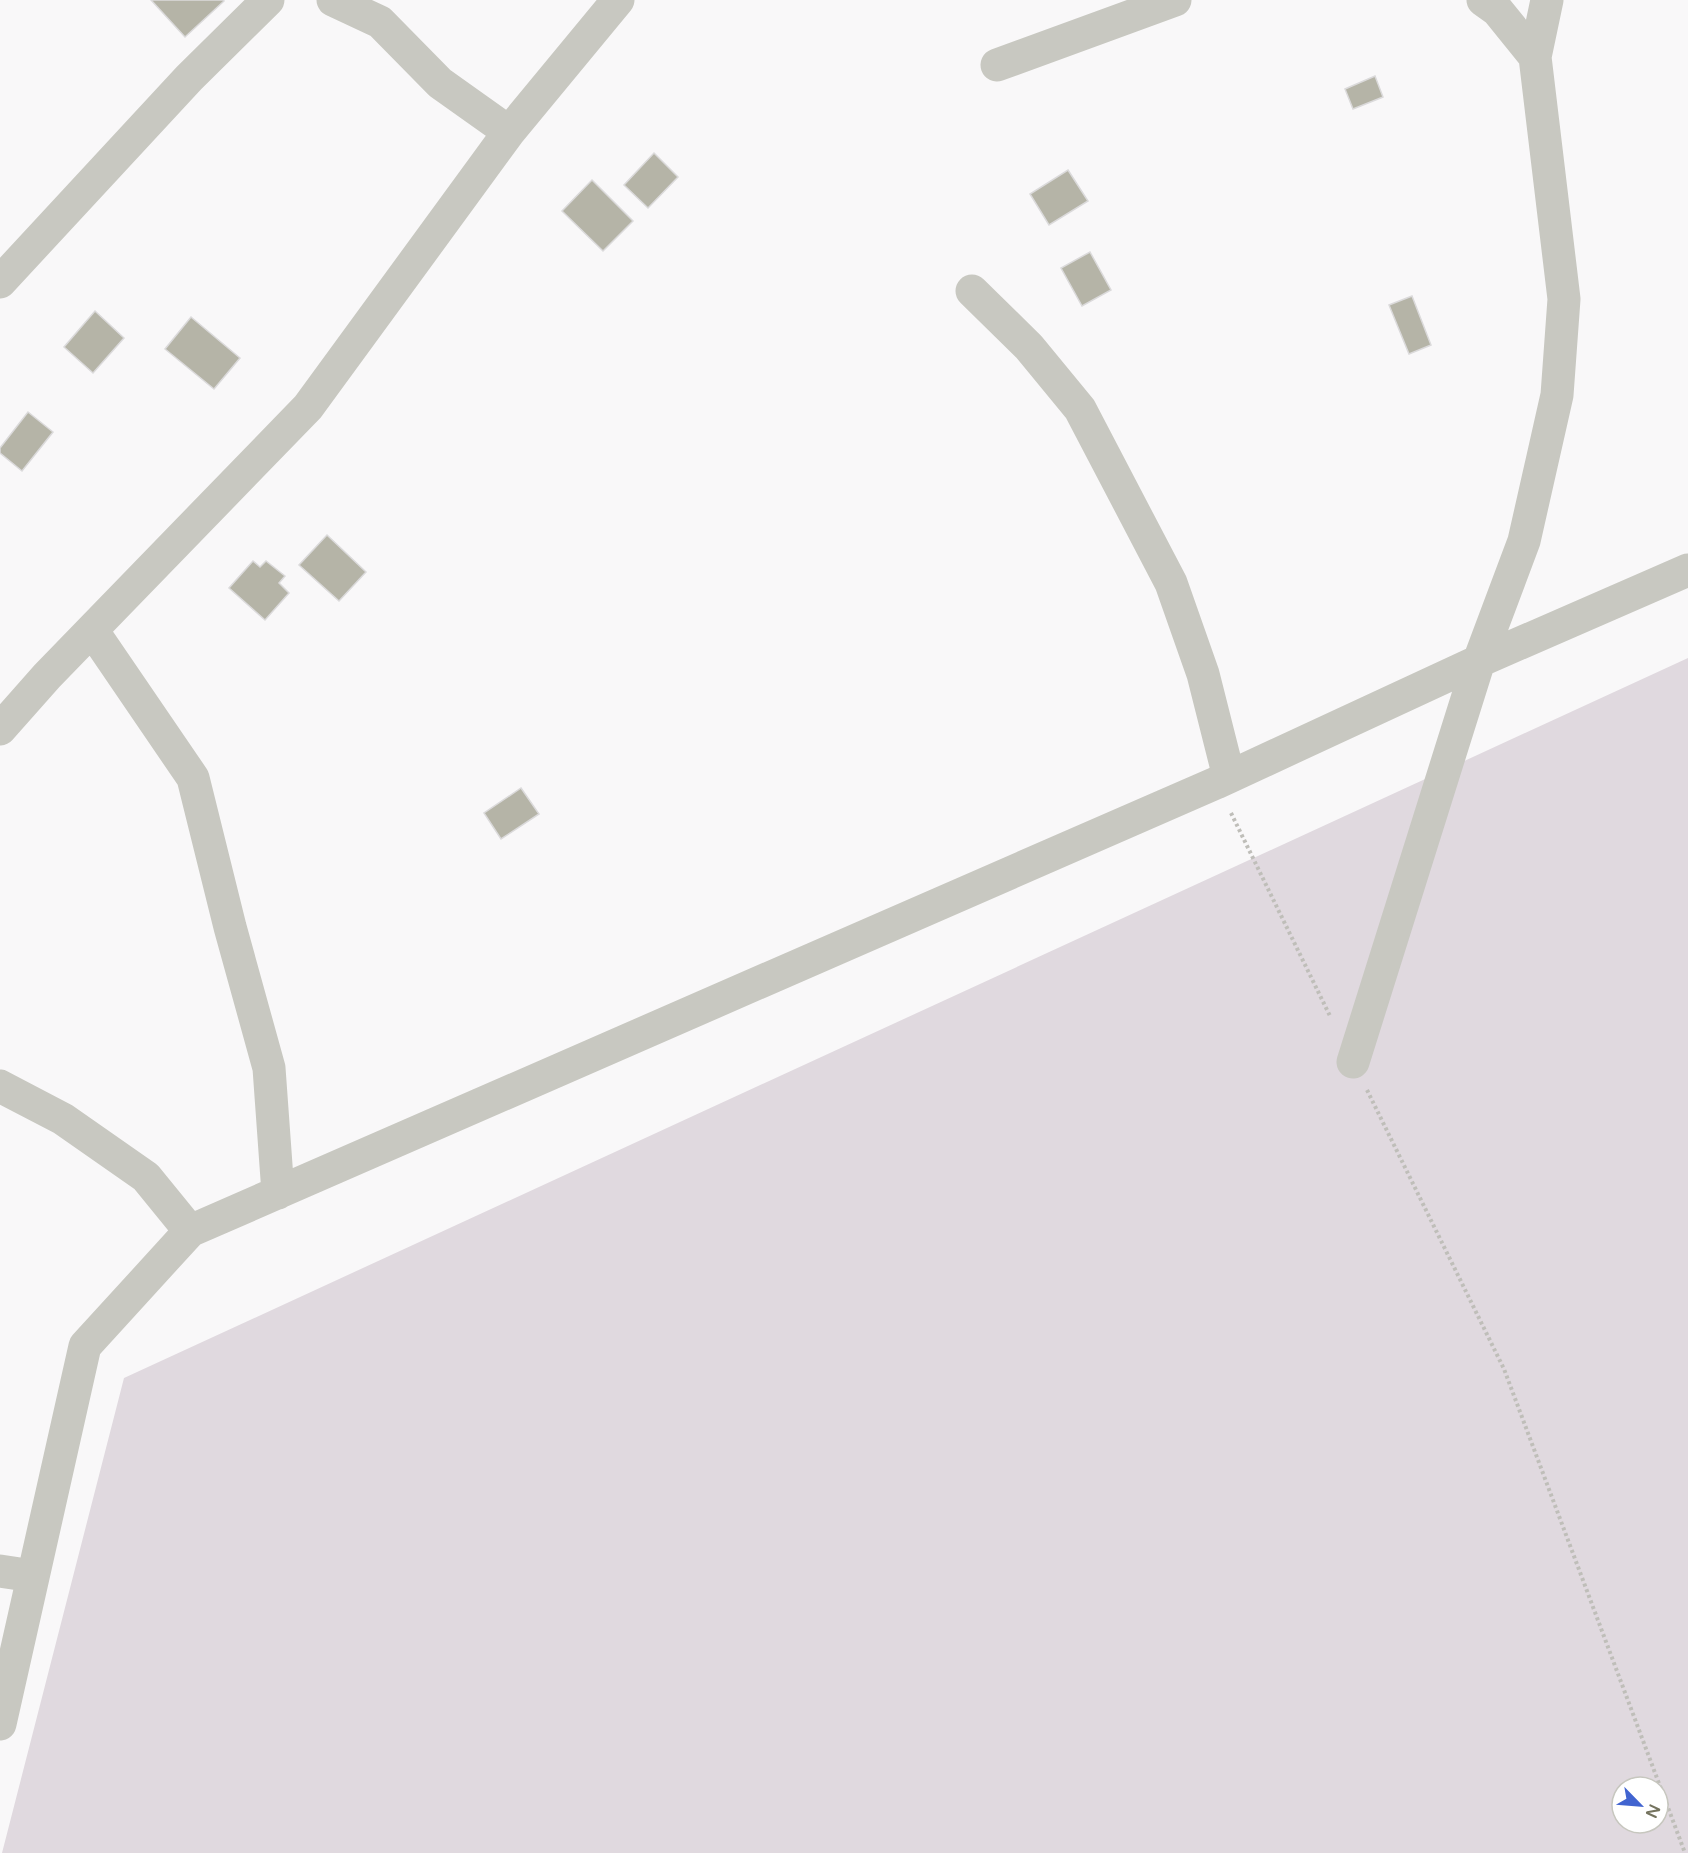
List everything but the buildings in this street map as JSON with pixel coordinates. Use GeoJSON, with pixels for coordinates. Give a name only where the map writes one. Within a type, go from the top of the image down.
{"type":"FeatureCollection","features":[{"type":"Feature","properties":{"kind":"street"},"geometry":{"type":"LineString","coordinates":[[0,282],[189,78],[268,0]]}},
{"type":"Feature","properties":{"kind":"street"},"geometry":{"type":"LineString","coordinates":[[333,0],[380,22],[440,83],[509,132]]}},
{"type":"Feature","properties":{"kind":"street"},"geometry":{"type":"LineString","coordinates":[[0,729],[47,676],[308,407],[509,132],[618,0]]}},
{"type":"Feature","properties":{"kind":"street"},"geometry":{"type":"LineString","coordinates":[[997,65],[1175,0]]}},
{"type":"Feature","properties":{"kind":"street"},"geometry":{"type":"LineString","coordinates":[[1483,0],[1497,10],[1535,57]]}},
{"type":"Feature","properties":{"kind":"street"},"geometry":{"type":"LineString","coordinates":[[1353,1062],[1479,660],[1524,541],[1557,395],[1564,299],[1535,57],[1547,0]]}},
{"type":"Feature","properties":{"kind":"street"},"geometry":{"type":"LineString","coordinates":[[972,291],[1029,347],[1080,409],[1171,583],[1203,674],[1222,780]]}},
{"type":"Feature","properties":{"kind":"street"},"geometry":{"type":"LineString","coordinates":[[0,1724],[85,1346],[190,1231],[1222,780],[1479,660],[1688,570]]}},
{"type":"Feature","properties":{"kind":"street"},"geometry":{"type":"LineString","coordinates":[[92,630],[193,777],[230,927],[269,1068],[278,1193]]}},
{"type":"Feature","properties":{"kind":"street"},"geometry":{"type":"LineString","coordinates":[[0,1086],[63,1119],[146,1177],[190,1231]]}},
{"type":"Feature","properties":{"kind":"street"},"geometry":{"type":"LineString","coordinates":[[0,1571],[33,1576]]}},
{"type":"Feature","properties":{"kind":"path"},"geometry":{"type":"LineString","coordinates":[[1222,780],[1353,1062],[1504,1369],[1685,1853]]}},
{"type":"Feature","properties":{"kind":"shaded area"},"geometry":{"type":"Polygon","coordinates":[[[1688,658],[1688,1853],[2,1853],[124,1378],[1688,658]]]}}]}
